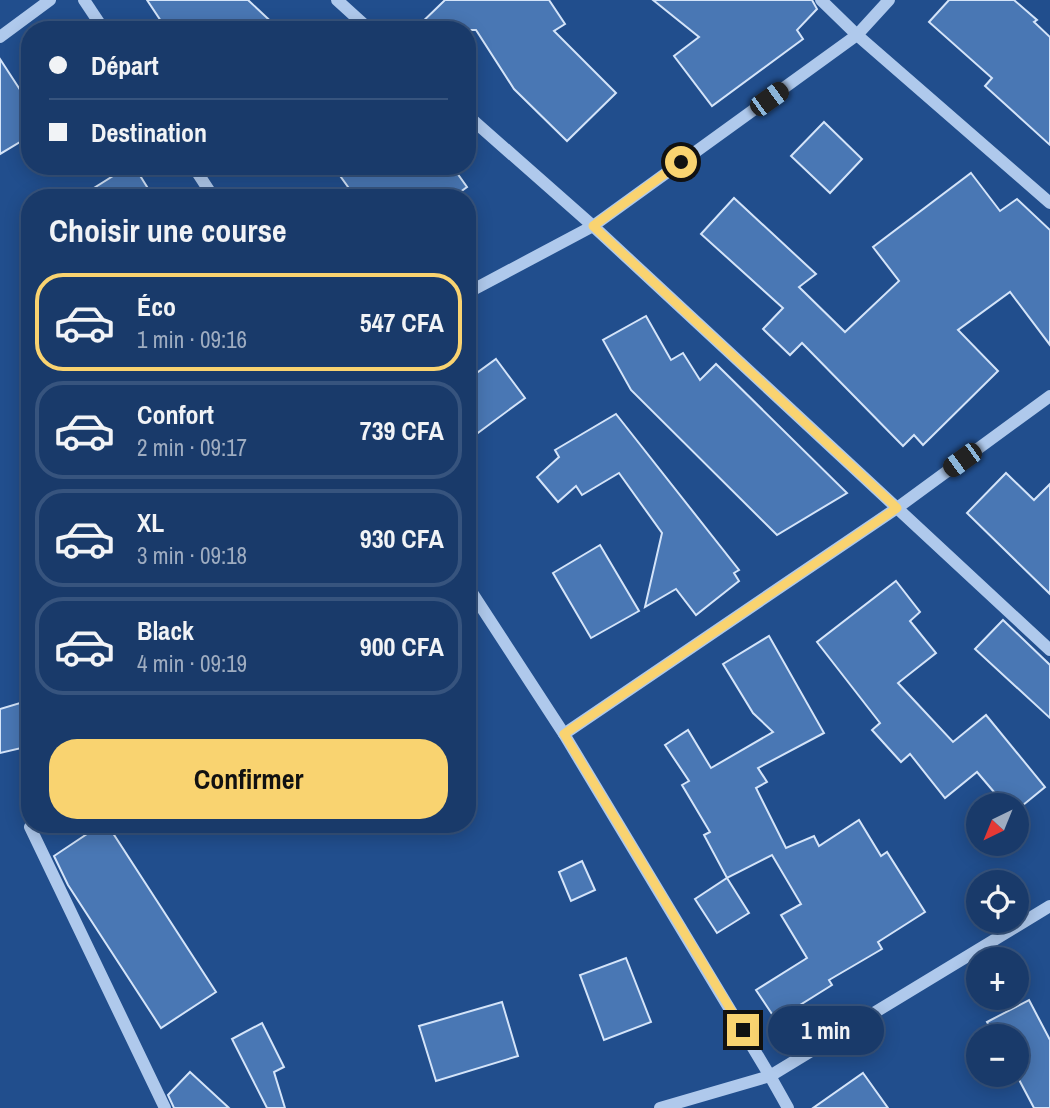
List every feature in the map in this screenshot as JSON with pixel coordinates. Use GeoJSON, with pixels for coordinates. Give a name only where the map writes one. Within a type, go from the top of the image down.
{"type":"FeatureCollection","features":[{"type":"Feature","properties":{"kind":"street"},"geometry":{"type":"LineString","coordinates":[[22,21],[50,0]]}},
{"type":"Feature","properties":{"kind":"street"},"geometry":{"type":"LineString","coordinates":[[84,0],[98,21]]}},
{"type":"Feature","properties":{"kind":"street"},"geometry":{"type":"LineString","coordinates":[[337,0],[360,21]]}},
{"type":"Feature","properties":{"kind":"street"},"geometry":{"type":"LineString","coordinates":[[821,0],[857,35],[1050,203]]}},
{"type":"Feature","properties":{"kind":"street"},"geometry":{"type":"LineString","coordinates":[[476,288],[593,226],[857,35],[889,0]]}},
{"type":"Feature","properties":{"kind":"street"},"geometry":{"type":"LineString","coordinates":[[0,37],[21,21]]}},
{"type":"Feature","properties":{"kind":"street"},"geometry":{"type":"LineString","coordinates":[[476,123],[593,226],[1050,650]]}},
{"type":"Feature","properties":{"kind":"street"},"geometry":{"type":"LineString","coordinates":[[564,734],[897,508],[1050,396]]}},
{"type":"Feature","properties":{"kind":"street"},"geometry":{"type":"LineString","coordinates":[[476,599],[564,734],[788,1108]]}},
{"type":"Feature","properties":{"kind":"street"},"geometry":{"type":"LineString","coordinates":[[33,833],[165,1108]]}},
{"type":"Feature","properties":{"kind":"street"},"geometry":{"type":"LineString","coordinates":[[660,1108],[771,1076],[1050,906]]}},
{"type":"Feature","properties":{"kind":"building"},"geometry":{"type":"Polygon","coordinates":[[[147,0],[248,0],[270,21],[161,21],[147,0]]]}},
{"type":"Feature","properties":{"kind":"building"},"geometry":{"type":"Polygon","coordinates":[[[445,0],[549,0],[565,24],[554,31],[616,93],[567,141],[514,89],[476,30],[476,21],[423,21],[445,0]]]}},
{"type":"Feature","properties":{"kind":"building"},"geometry":{"type":"Polygon","coordinates":[[[653,0],[812,0],[817,9],[797,30],[803,39],[712,106],[674,56],[699,37],[653,0]]]}},
{"type":"Feature","properties":{"kind":"building"},"geometry":{"type":"Polygon","coordinates":[[[949,0],[1014,0],[1037,20],[1034,22],[1050,37],[1050,145],[985,86],[992,78],[929,22],[949,0]]]}},
{"type":"Feature","properties":{"kind":"building"},"geometry":{"type":"Polygon","coordinates":[[[0,59],[21,91],[21,141],[0,154],[0,59]]]}},
{"type":"Feature","properties":{"kind":"building"},"geometry":{"type":"Polygon","coordinates":[[[824,122],[862,159],[830,193],[791,156],[824,122]]]}},
{"type":"Feature","properties":{"kind":"building"},"geometry":{"type":"Polygon","coordinates":[[[971,173],[1000,211],[1017,199],[1050,230],[1050,345],[1010,292],[958,330],[998,371],[923,445],[914,435],[903,446],[802,343],[790,355],[763,329],[783,308],[701,234],[734,198],[816,274],[799,287],[845,332],[899,281],[873,247],[971,173]]]}},
{"type":"Feature","properties":{"kind":"building"},"geometry":{"type":"Polygon","coordinates":[[[115,175],[140,175],[148,189],[92,189],[115,175]]]}},
{"type":"Feature","properties":{"kind":"building"},"geometry":{"type":"Polygon","coordinates":[[[339,175],[458,175],[467,187],[464,189],[350,189],[339,175]]]}},
{"type":"Feature","properties":{"kind":"building"},"geometry":{"type":"Polygon","coordinates":[[[646,316],[671,360],[683,353],[700,380],[716,364],[847,493],[777,535],[631,390],[603,340],[646,316]]]}},
{"type":"Feature","properties":{"kind":"building"},"geometry":{"type":"Polygon","coordinates":[[[496,359],[525,398],[476,434],[476,373],[496,359]]]}},
{"type":"Feature","properties":{"kind":"building"},"geometry":{"type":"Polygon","coordinates":[[[616,414],[739,570],[734,573],[739,581],[696,615],[676,589],[645,607],[662,533],[619,473],[582,495],[576,486],[558,502],[537,477],[559,457],[555,450],[616,414]]]}},
{"type":"Feature","properties":{"kind":"building"},"geometry":{"type":"Polygon","coordinates":[[[1006,473],[1034,500],[1050,484],[1050,594],[967,513],[1006,473]]]}},
{"type":"Feature","properties":{"kind":"building"},"geometry":{"type":"Polygon","coordinates":[[[600,545],[639,611],[591,638],[553,573],[600,545]]]}},
{"type":"Feature","properties":{"kind":"building"},"geometry":{"type":"Polygon","coordinates":[[[896,581],[920,612],[910,621],[936,653],[898,683],[953,742],[986,715],[1045,787],[1029,800],[1029,793],[995,793],[977,772],[945,798],[910,754],[901,762],[872,730],[880,723],[817,642],[896,581]]]}},
{"type":"Feature","properties":{"kind":"building"},"geometry":{"type":"Polygon","coordinates":[[[1003,620],[1050,665],[1050,718],[975,649],[1003,620]]]}},
{"type":"Feature","properties":{"kind":"building"},"geometry":{"type":"Polygon","coordinates":[[[769,636],[824,733],[758,768],[767,782],[756,788],[786,848],[814,836],[819,846],[859,820],[881,856],[887,852],[925,912],[878,942],[882,949],[829,980],[832,985],[776,1020],[756,990],[807,958],[781,915],[801,904],[772,855],[727,878],[704,835],[710,832],[682,785],[689,781],[665,745],[688,730],[711,768],[773,732],[753,713],[723,664],[769,636]]]}},
{"type":"Feature","properties":{"kind":"building"},"geometry":{"type":"Polygon","coordinates":[[[21,703],[21,748],[0,753],[0,709],[21,703]]]}},
{"type":"Feature","properties":{"kind":"building"},"geometry":{"type":"Polygon","coordinates":[[[88,833],[113,833],[216,992],[161,1028],[68,885],[54,856],[88,833]]]}},
{"type":"Feature","properties":{"kind":"building"},"geometry":{"type":"Polygon","coordinates":[[[582,861],[595,890],[571,901],[559,872],[582,861]]]}},
{"type":"Feature","properties":{"kind":"building"},"geometry":{"type":"Polygon","coordinates":[[[727,878],[749,913],[717,933],[695,899],[727,878]]]}},
{"type":"Feature","properties":{"kind":"building"},"geometry":{"type":"Polygon","coordinates":[[[626,958],[651,1022],[604,1040],[580,975],[626,958]]]}},
{"type":"Feature","properties":{"kind":"building"},"geometry":{"type":"Polygon","coordinates":[[[1029,1000],[1050,1040],[1050,1108],[1034,1108],[1023,1087],[1029,1087],[1029,1024],[987,1022],[1010,1010],[1029,1010],[1029,1000]]]}},
{"type":"Feature","properties":{"kind":"building"},"geometry":{"type":"Polygon","coordinates":[[[502,1002],[518,1056],[436,1081],[419,1026],[502,1002]]]}},
{"type":"Feature","properties":{"kind":"building"},"geometry":{"type":"Polygon","coordinates":[[[262,1023],[284,1067],[274,1072],[285,1108],[267,1108],[232,1039],[262,1023]]]}},
{"type":"Feature","properties":{"kind":"building"},"geometry":{"type":"Polygon","coordinates":[[[190,1072],[229,1108],[174,1108],[168,1095],[190,1072]]]}},
{"type":"Feature","properties":{"kind":"building"},"geometry":{"type":"Polygon","coordinates":[[[863,1073],[888,1108],[813,1108],[863,1073]]]}},
{"type":"Feature","properties":{"kind":"route"},"geometry":{"type":"LineString","coordinates":[[681,162],[593,226],[897,508],[564,734],[743,1030]]}}]}
